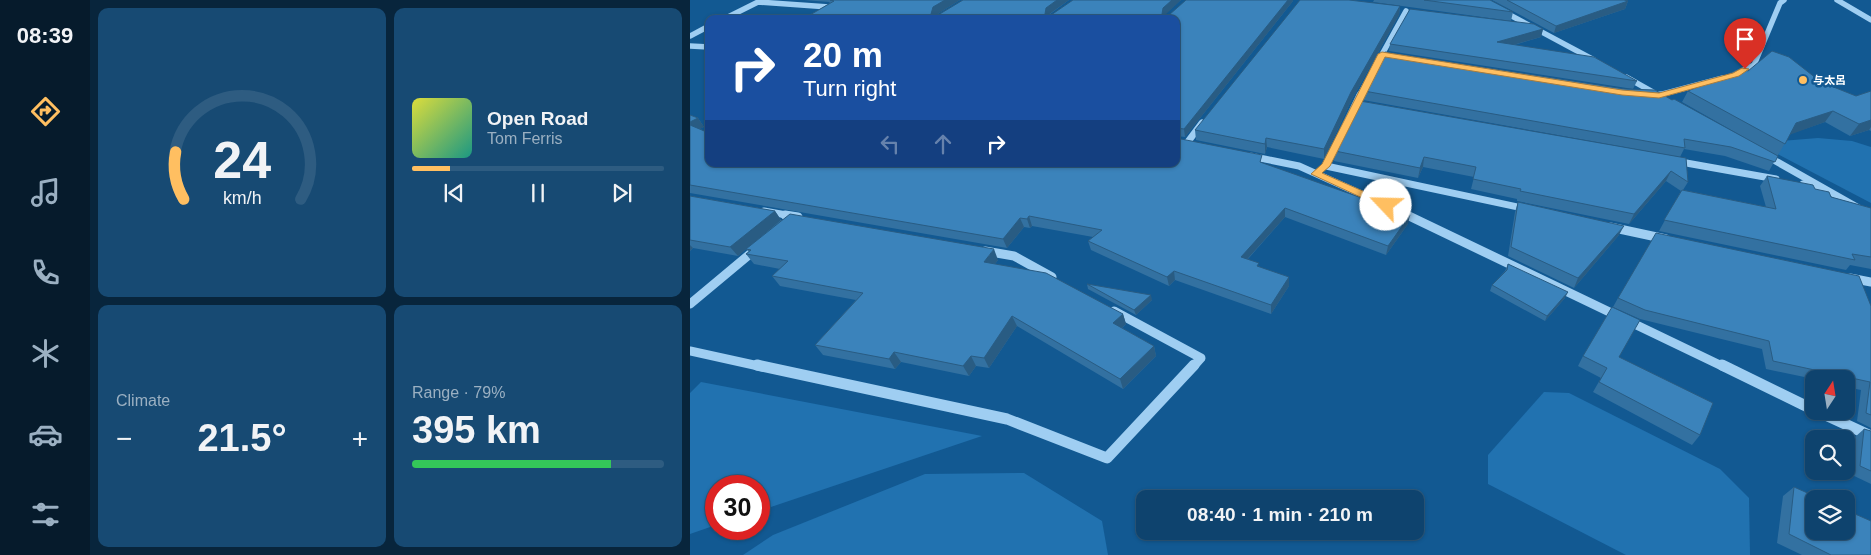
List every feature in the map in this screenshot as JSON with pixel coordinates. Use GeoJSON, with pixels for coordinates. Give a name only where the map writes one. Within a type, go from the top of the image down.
{"type":"FeatureCollection","features":[{"type":"Feature","properties":{"kind":"street"},"geometry":{"type":"LineString","coordinates":[[1482,0],[1601,64]]}},
{"type":"Feature","properties":{"kind":"street"},"geometry":{"type":"LineString","coordinates":[[1641,94],[1659,95],[1736,74],[1754,65],[1784,0]]}},
{"type":"Feature","properties":{"kind":"street"},"geometry":{"type":"LineString","coordinates":[[1836,0],[1871,20]]}},
{"type":"Feature","properties":{"kind":"street"},"geometry":{"type":"LineString","coordinates":[[732,15],[758,2],[829,7],[816,15]]}},
{"type":"Feature","properties":{"kind":"street"},"geometry":{"type":"LineString","coordinates":[[1397,10],[1416,13]]}},
{"type":"Feature","properties":{"kind":"street"},"geometry":{"type":"LineString","coordinates":[[1316,174],[1326,166],[1355,104],[1406,11]]}},
{"type":"Feature","properties":{"kind":"street"},"geometry":{"type":"LineString","coordinates":[[1514,26],[1534,28]]}},
{"type":"Feature","properties":{"kind":"street"},"geometry":{"type":"LineString","coordinates":[[690,36],[705,28]]}},
{"type":"Feature","properties":{"kind":"street"},"geometry":{"type":"LineString","coordinates":[[690,46],[705,47]]}},
{"type":"Feature","properties":{"kind":"street"},"geometry":{"type":"LineString","coordinates":[[1382,54],[1392,56]]}},
{"type":"Feature","properties":{"kind":"street"},"geometry":{"type":"LineString","coordinates":[[1618,73],[1668,100]]}},
{"type":"Feature","properties":{"kind":"street"},"geometry":{"type":"LineString","coordinates":[[1355,104],[1365,106]]}},
{"type":"Feature","properties":{"kind":"street"},"geometry":{"type":"LineString","coordinates":[[1180,142],[1191,144],[1204,120]]}},
{"type":"Feature","properties":{"kind":"street"},"geometry":{"type":"LineString","coordinates":[[1754,149],[1871,215]]}},
{"type":"Feature","properties":{"kind":"street"},"geometry":{"type":"LineString","coordinates":[[1243,154],[1299,166],[1456,237],[1805,405]]}},
{"type":"Feature","properties":{"kind":"street"},"geometry":{"type":"LineString","coordinates":[[1666,160],[1783,181]]}},
{"type":"Feature","properties":{"kind":"street"},"geometry":{"type":"LineString","coordinates":[[1326,166],[1540,212]]}},
{"type":"Feature","properties":{"kind":"street"},"geometry":{"type":"LineString","coordinates":[[1793,182],[1822,188]]}},
{"type":"Feature","properties":{"kind":"street"},"geometry":{"type":"LineString","coordinates":[[756,210],[795,219]]}},
{"type":"Feature","properties":{"kind":"street"},"geometry":{"type":"LineString","coordinates":[[1598,224],[1676,241]]}},
{"type":"Feature","properties":{"kind":"street"},"geometry":{"type":"LineString","coordinates":[[690,304],[765,242]]}},
{"type":"Feature","properties":{"kind":"street"},"geometry":{"type":"LineString","coordinates":[[976,249],[1014,256],[1065,284]]}},
{"type":"Feature","properties":{"kind":"street"},"geometry":{"type":"LineString","coordinates":[[1842,276],[1871,282]]}},
{"type":"Feature","properties":{"kind":"street"},"geometry":{"type":"LineString","coordinates":[[690,351],[1007,419],[1107,458],[1200,358],[1107,307]]}},
{"type":"Feature","properties":{"kind":"street"},"geometry":{"type":"LineString","coordinates":[[1837,420],[1871,436]]}},
{"type":"Feature","properties":{"kind":"shaded area"},"geometry":{"type":"Polygon","coordinates":[[[1818,138],[1852,141],[1871,147],[1871,203],[1768,149],[1781,141],[1818,138]]]}},
{"type":"Feature","properties":{"kind":"shaded area"},"geometry":{"type":"Polygon","coordinates":[[[701,382],[982,436],[770,507],[770,475],[705,475],[705,529],[690,534],[690,393],[701,382]]]}},
{"type":"Feature","properties":{"kind":"shaded area"},"geometry":{"type":"Polygon","coordinates":[[[1544,392],[1569,393],[1720,469],[1749,498],[1750,555],[1626,555],[1488,484],[1488,455],[1544,392]]]}},
{"type":"Feature","properties":{"kind":"shaded area"},"geometry":{"type":"Polygon","coordinates":[[[1024,473],[1102,521],[1108,555],[743,555],[766,540],[770,540],[770,537],[773,535],[925,474],[1024,473]]]}},
{"type":"Feature","properties":{"kind":"building"},"geometry":{"type":"Polygon","coordinates":[[[830,0],[945,0],[933,7],[931,14],[938,15],[810,15],[834,1],[830,0]]]}},
{"type":"Feature","properties":{"kind":"building"},"geometry":{"type":"Polygon","coordinates":[[[963,0],[1057,0],[1046,8],[1045,14],[1051,15],[938,15],[963,0]]]}},
{"type":"Feature","properties":{"kind":"building"},"geometry":{"type":"Polygon","coordinates":[[[1073,0],[1172,0],[1163,8],[1162,14],[1169,15],[1051,15],[1073,0]]]}},
{"type":"Feature","properties":{"kind":"building"},"geometry":{"type":"Polygon","coordinates":[[[1186,0],[1288,0],[1184,129],[1180,128],[1180,15],[1169,15],[1186,0]]]}},
{"type":"Feature","properties":{"kind":"building"},"geometry":{"type":"Polygon","coordinates":[[[1300,0],[1349,0],[1400,6],[1351,92],[1324,149],[1266,138],[1265,144],[1195,130],[1300,0]]]}},
{"type":"Feature","properties":{"kind":"building"},"geometry":{"type":"Polygon","coordinates":[[[1424,0],[1490,0],[1513,12],[1424,0]]]}},
{"type":"Feature","properties":{"kind":"building"},"geometry":{"type":"Polygon","coordinates":[[[1507,0],[1624,0],[1628,1],[1556,26],[1507,0]]]}},
{"type":"Feature","properties":{"kind":"building"},"geometry":{"type":"Polygon","coordinates":[[[1410,9],[1534,24],[1543,29],[1497,42],[1594,57],[1637,81],[1390,44],[1410,9]]]}},
{"type":"Feature","properties":{"kind":"building"},"geometry":{"type":"Polygon","coordinates":[[[1772,51],[1789,57],[1821,82],[1856,96],[1871,91],[1871,120],[1859,124],[1833,111],[1796,123],[1785,144],[1688,91],[1742,68],[1748,71],[1772,51]]]}},
{"type":"Feature","properties":{"kind":"building"},"geometry":{"type":"Polygon","coordinates":[[[1385,52],[1625,89],[1655,90],[1778,156],[1775,162],[1731,147],[1684,139],[1685,148],[1364,91],[1385,52]]]}},
{"type":"Feature","properties":{"kind":"building"},"geometry":{"type":"Polygon","coordinates":[[[1360,101],[1686,158],[1688,182],[1671,171],[1634,214],[1520,191],[1521,189],[1473,179],[1476,167],[1424,157],[1420,168],[1335,151],[1360,101]]]}},
{"type":"Feature","properties":{"kind":"building"},"geometry":{"type":"Polygon","coordinates":[[[690,115],[698,118],[690,122],[690,115]]]}},
{"type":"Feature","properties":{"kind":"building"},"geometry":{"type":"Polygon","coordinates":[[[690,125],[705,131],[705,167],[1180,167],[1180,139],[1262,155],[1260,162],[1410,215],[1388,246],[1285,208],[1241,257],[1259,263],[1257,266],[1289,277],[1271,305],[1174,271],[1167,277],[1088,241],[1102,230],[1029,216],[1027,219],[1020,218],[1003,239],[690,185],[690,125]]]}},
{"type":"Feature","properties":{"kind":"building"},"geometry":{"type":"Polygon","coordinates":[[[1767,176],[1813,185],[1815,189],[1829,192],[1831,197],[1871,208],[1871,257],[1852,254],[1855,260],[1664,220],[1682,190],[1776,209],[1767,176]]]}},
{"type":"Feature","properties":{"kind":"building"},"geometry":{"type":"Polygon","coordinates":[[[690,196],[775,211],[730,247],[690,240],[690,196]]]}},
{"type":"Feature","properties":{"kind":"building"},"geometry":{"type":"Polygon","coordinates":[[[1518,202],[1624,226],[1578,278],[1511,247],[1518,202]]]}},
{"type":"Feature","properties":{"kind":"building"},"geometry":{"type":"Polygon","coordinates":[[[790,214],[994,249],[984,262],[1046,273],[1123,314],[1113,323],[1154,346],[1120,379],[1012,316],[984,358],[971,356],[963,366],[894,352],[889,359],[815,345],[863,293],[772,276],[788,261],[746,254],[751,250],[746,249],[790,214]]]}},
{"type":"Feature","properties":{"kind":"building"},"geometry":{"type":"Polygon","coordinates":[[[1656,233],[1859,276],[1871,306],[1871,415],[1866,413],[1870,382],[1855,379],[1855,370],[1815,370],[1773,361],[1769,341],[1645,310],[1618,298],[1656,233]]]}},
{"type":"Feature","properties":{"kind":"building"},"geometry":{"type":"Polygon","coordinates":[[[1508,264],[1568,292],[1547,316],[1492,285],[1507,270],[1508,264]]]}},
{"type":"Feature","properties":{"kind":"building"},"geometry":{"type":"Polygon","coordinates":[[[1087,284],[1151,295],[1134,310],[1087,284]]]}},
{"type":"Feature","properties":{"kind":"building"},"geometry":{"type":"Polygon","coordinates":[[[1612,307],[1640,320],[1619,357],[1713,403],[1700,435],[1599,382],[1607,368],[1583,356],[1612,307]]]}},
{"type":"Feature","properties":{"kind":"building"},"geometry":{"type":"Polygon","coordinates":[[[1864,429],[1871,431],[1871,471],[1860,466],[1864,429]]]}},
{"type":"Feature","properties":{"kind":"building"},"geometry":{"type":"Polygon","coordinates":[[[1794,487],[1805,492],[1805,540],[1855,540],[1855,514],[1871,521],[1871,555],[1831,555],[1789,534],[1794,487]]]}},
{"type":"Feature","properties":{"kind":"place","name":"与太呂"},"geometry":{"type":"Point","coordinates":[1803,80]}},
{"type":"Feature","properties":{"kind":"route"},"geometry":{"type":"LineString","coordinates":[[1386,205],[1316,174],[1326,166],[1355,104],[1382,54],[1622,92],[1659,95],[1736,74],[1745,69]]}}]}
